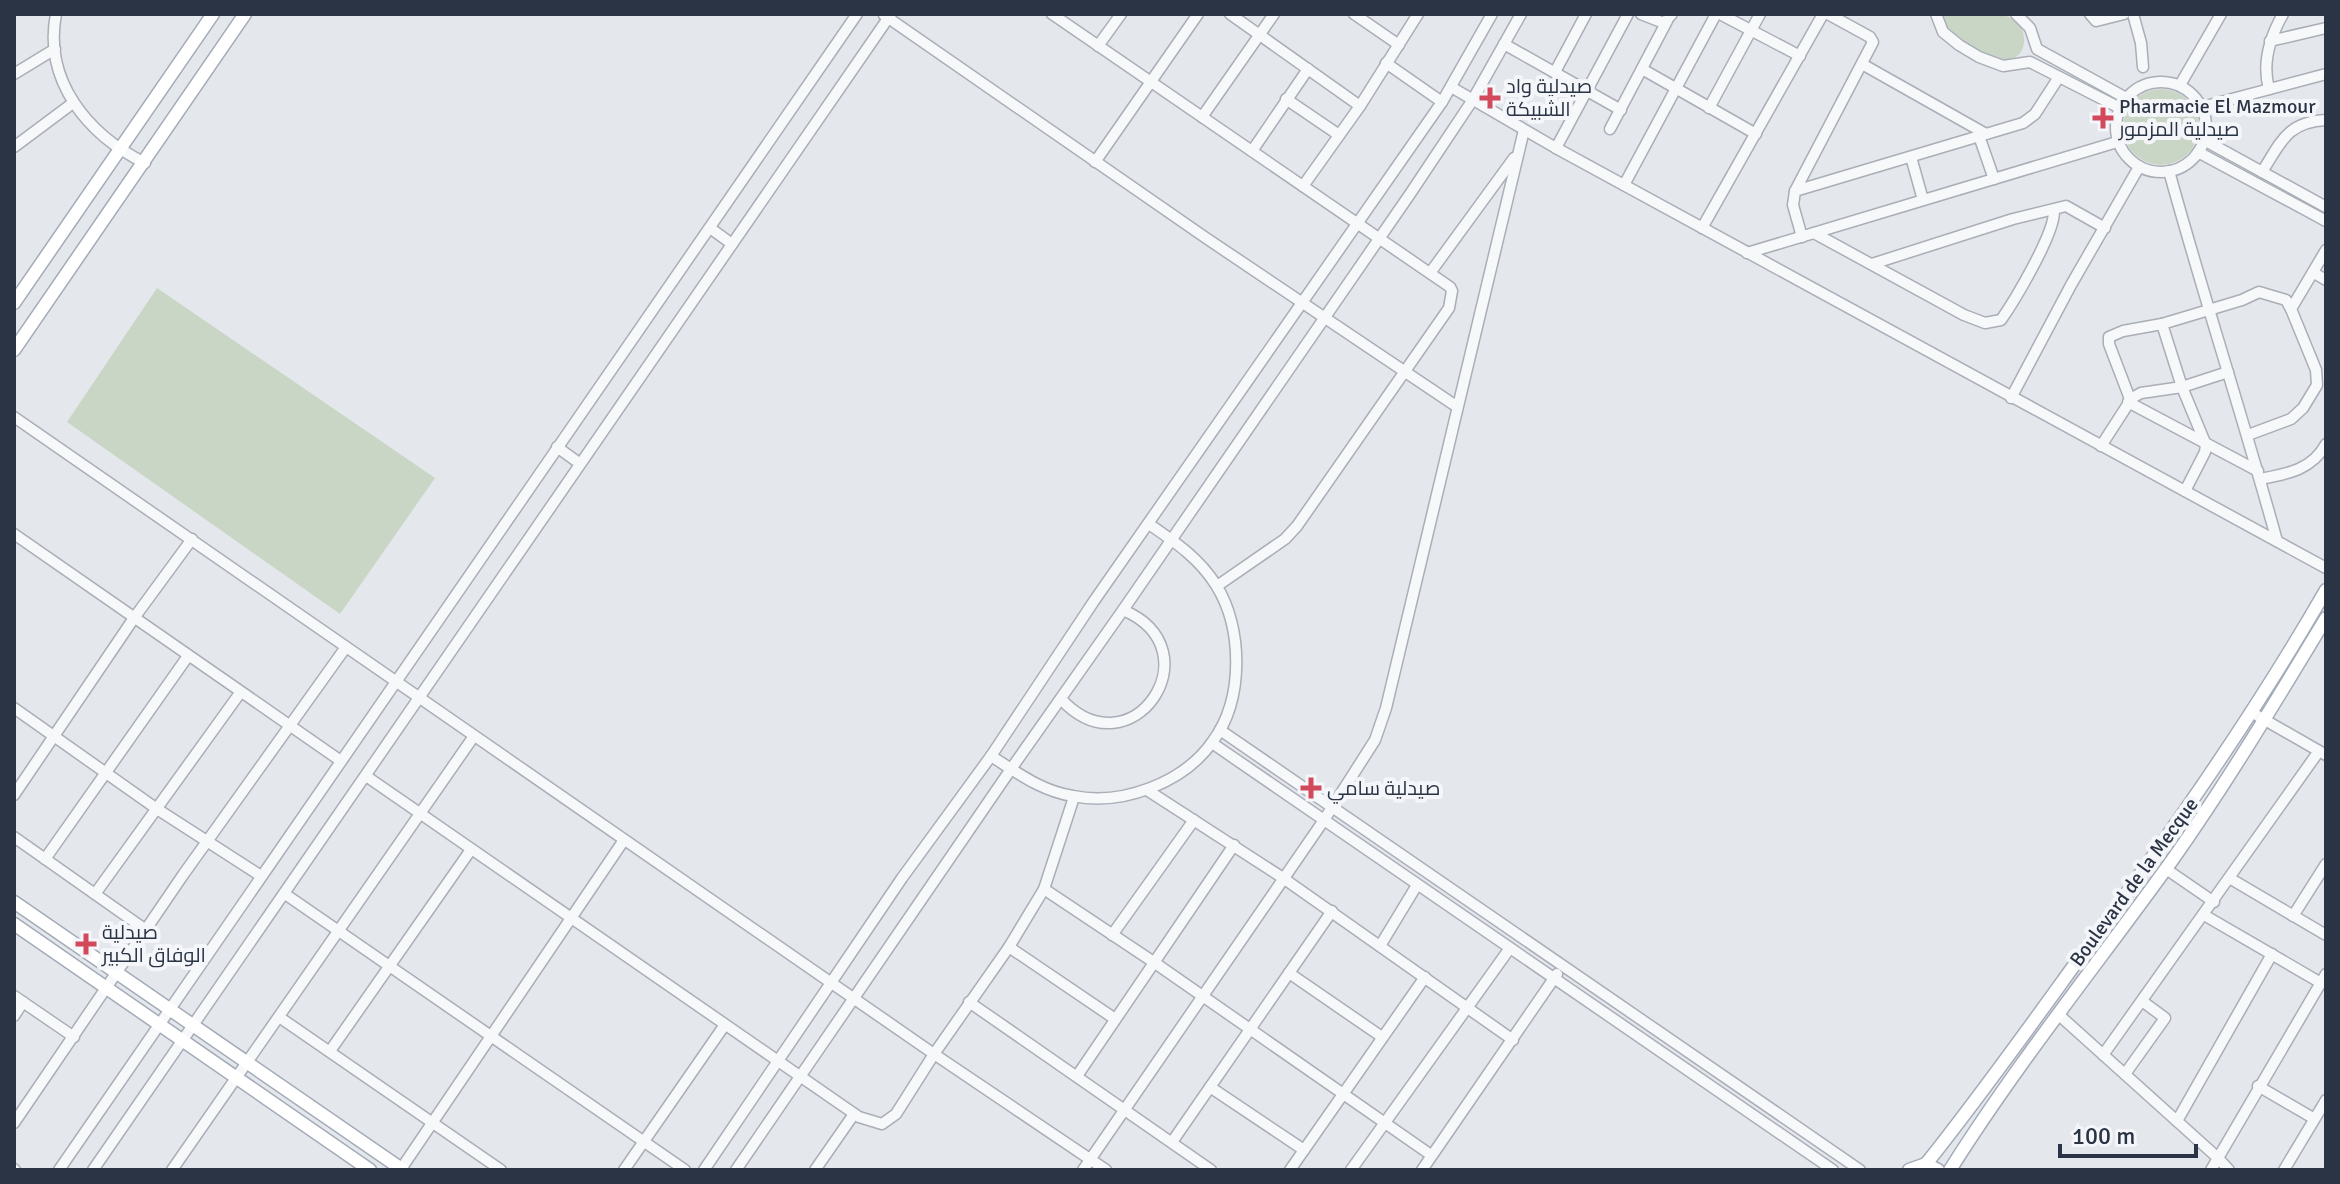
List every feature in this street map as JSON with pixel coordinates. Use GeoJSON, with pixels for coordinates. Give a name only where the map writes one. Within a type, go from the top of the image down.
{"type":"FeatureCollection","features":[{"type":"Feature","properties":{"kind":"main road"},"geometry":{"type":"LineString","coordinates":[[14,303],[213,14]]}},
{"type":"Feature","properties":{"kind":"main road"},"geometry":{"type":"LineString","coordinates":[[14,350],[245,14]]}},
{"type":"Feature","properties":{"kind":"main road","name":"Boulevard de la Mecque"},"geometry":{"type":"LineString","coordinates":[[1909,1170],[1932,1167],[2141,874],[2251,712],[2326,590]]}},
{"type":"Feature","properties":{"kind":"main road","name":"Boulevard de la Mecque"},"geometry":{"type":"LineString","coordinates":[[1950,1170],[2166,869],[2265,720],[2326,618]]}},
{"type":"Feature","properties":{"kind":"main road"},"geometry":{"type":"LineString","coordinates":[[14,902],[402,1170]]}},
{"type":"Feature","properties":{"kind":"main road"},"geometry":{"type":"LineString","coordinates":[[14,924],[370,1170]]}},
{"type":"Feature","properties":{"kind":"street"},"geometry":{"type":"LineString","coordinates":[[59,1170],[857,14]]}},
{"type":"Feature","properties":{"kind":"street"},"geometry":{"type":"LineString","coordinates":[[1052,14],[1450,287],[1453,300],[1291,534],[1217,586]]}},
{"type":"Feature","properties":{"kind":"street"},"geometry":{"type":"LineString","coordinates":[[1098,46],[1121,14]]}},
{"type":"Feature","properties":{"kind":"street"},"geometry":{"type":"LineString","coordinates":[[1095,162],[1198,14]]}},
{"type":"Feature","properties":{"kind":"street"},"geometry":{"type":"LineString","coordinates":[[1230,14],[1360,106]]}},
{"type":"Feature","properties":{"kind":"street"},"geometry":{"type":"LineString","coordinates":[[1202,117],[1274,14]]}},
{"type":"Feature","properties":{"kind":"street"},"geometry":{"type":"LineString","coordinates":[[1354,14],[1399,45]]}},
{"type":"Feature","properties":{"kind":"street"},"geometry":{"type":"LineString","coordinates":[[1303,186],[1360,106],[1418,14]]}},
{"type":"Feature","properties":{"kind":"street"},"geometry":{"type":"LineString","coordinates":[[704,1170],[902,878],[991,756],[1094,601],[1442,102],[1492,14]]}},
{"type":"Feature","properties":{"kind":"street"},"geometry":{"type":"LineString","coordinates":[[736,1170],[1326,317],[1472,101],[1521,14]]}},
{"type":"Feature","properties":{"kind":"street"},"geometry":{"type":"LineString","coordinates":[[1555,72],[1586,14]]}},
{"type":"Feature","properties":{"kind":"street"},"geometry":{"type":"LineString","coordinates":[[1556,148],[1628,14]]}},
{"type":"Feature","properties":{"kind":"street"},"geometry":{"type":"LineString","coordinates":[[1641,14],[1659,23],[1670,18]]}},
{"type":"Feature","properties":{"kind":"street"},"geometry":{"type":"LineString","coordinates":[[1624,185],[1718,14],[1800,56]]}},
{"type":"Feature","properties":{"kind":"street"},"geometry":{"type":"LineString","coordinates":[[1709,108],[1760,14]]}},
{"type":"Feature","properties":{"kind":"street"},"geometry":{"type":"LineString","coordinates":[[1702,228],[1825,14],[1873,40],[1795,191],[1793,205],[1802,237]]}},
{"type":"Feature","properties":{"kind":"street"},"geometry":{"type":"LineString","coordinates":[[1936,14],[1943,32],[1979,57],[2003,66],[2030,62],[2123,103]]}},
{"type":"Feature","properties":{"kind":"street"},"geometry":{"type":"LineString","coordinates":[[2016,14],[2034,34],[2037,49],[2030,62]]}},
{"type":"Feature","properties":{"kind":"street"},"geometry":{"type":"LineString","coordinates":[[2090,14],[2096,21],[2124,14]]}},
{"type":"Feature","properties":{"kind":"street"},"geometry":{"type":"LineString","coordinates":[[2133,14],[2141,43],[2143,67]]}},
{"type":"Feature","properties":{"kind":"street"},"geometry":{"type":"LineString","coordinates":[[2180,85],[2221,14]]}},
{"type":"Feature","properties":{"kind":"street"},"geometry":{"type":"LineString","coordinates":[[2269,89],[2266,64],[2270,41],[2283,14]]}},
{"type":"Feature","properties":{"kind":"street"},"geometry":{"type":"LineString","coordinates":[[93,1170],[887,15],[1095,162],[1456,406]]}},
{"type":"Feature","properties":{"kind":"street"},"geometry":{"type":"LineString","coordinates":[[53,16],[59,68],[73,103],[94,129],[120,150],[145,163]]}},
{"type":"Feature","properties":{"kind":"street"},"geometry":{"type":"LineString","coordinates":[[1610,129],[1670,18]]}},
{"type":"Feature","properties":{"kind":"street"},"geometry":{"type":"LineString","coordinates":[[2270,41],[2326,28]]}},
{"type":"Feature","properties":{"kind":"street"},"geometry":{"type":"LineString","coordinates":[[1504,44],[1621,110]]}},
{"type":"Feature","properties":{"kind":"street"},"geometry":{"type":"LineString","coordinates":[[14,74],[55,49]]}},
{"type":"Feature","properties":{"kind":"street"},"geometry":{"type":"LineString","coordinates":[[2037,49],[2123,103]]}},
{"type":"Feature","properties":{"kind":"street"},"geometry":{"type":"LineString","coordinates":[[1386,63],[1442,102]]}},
{"type":"Feature","properties":{"kind":"street"},"geometry":{"type":"LineString","coordinates":[[1862,64],[1982,135],[1994,179]]}},
{"type":"Feature","properties":{"kind":"street"},"geometry":{"type":"LineString","coordinates":[[1252,151],[1308,69]]}},
{"type":"Feature","properties":{"kind":"street"},"geometry":{"type":"LineString","coordinates":[[1642,69],[1756,134]]}},
{"type":"Feature","properties":{"kind":"street"},"geometry":{"type":"LineString","coordinates":[[2202,107],[2326,74]]}},
{"type":"Feature","properties":{"kind":"street"},"geometry":{"type":"LineString","coordinates":[[1795,191],[2031,119],[2059,77]]}},
{"type":"Feature","properties":{"kind":"street"},"geometry":{"type":"LineString","coordinates":[[2159,83],[2180,85],[2194,93],[2202,107],[2206,129],[2198,152],[2190,161],[2169,171],[2139,167],[2124,154],[2114,130],[2123,103],[2138,88],[2159,83]]}},
{"type":"Feature","properties":{"kind":"street"},"geometry":{"type":"LineString","coordinates":[[1451,87],[1747,253],[2326,568]]}},
{"type":"Feature","properties":{"kind":"street"},"geometry":{"type":"LineString","coordinates":[[1286,99],[1339,135]]}},
{"type":"Feature","properties":{"kind":"street"},"geometry":{"type":"LineString","coordinates":[[14,147],[73,103]]}},
{"type":"Feature","properties":{"kind":"street"},"geometry":{"type":"LineString","coordinates":[[2262,172],[2289,132],[2305,123],[2326,120]]}},
{"type":"Feature","properties":{"kind":"street"},"geometry":{"type":"LineString","coordinates":[[1083,1170],[1324,820],[1365,757],[1381,725],[1524,130]]}},
{"type":"Feature","properties":{"kind":"street"},"geometry":{"type":"LineString","coordinates":[[2204,140],[2326,207]]}},
{"type":"Feature","properties":{"kind":"street"},"geometry":{"type":"LineString","coordinates":[[1747,253],[2117,142]]}},
{"type":"Feature","properties":{"kind":"street"},"geometry":{"type":"LineString","coordinates":[[1430,273],[1518,152]]}},
{"type":"Feature","properties":{"kind":"street"},"geometry":{"type":"LineString","coordinates":[[2198,152],[2326,221]]}},
{"type":"Feature","properties":{"kind":"street"},"geometry":{"type":"LineString","coordinates":[[1911,157],[1923,200]]}},
{"type":"Feature","properties":{"kind":"street"},"geometry":{"type":"LineString","coordinates":[[2011,398],[2139,167]]}},
{"type":"Feature","properties":{"kind":"street"},"geometry":{"type":"LineString","coordinates":[[2169,171],[2277,541]]}},
{"type":"Feature","properties":{"kind":"street"},"geometry":{"type":"LineString","coordinates":[[1872,264],[2013,219],[2069,206],[2105,228]]}},
{"type":"Feature","properties":{"kind":"street"},"geometry":{"type":"LineString","coordinates":[[1814,233],[1964,315],[1985,323],[1997,322],[2005,314],[2046,239],[2054,222],[2054,211]]}},
{"type":"Feature","properties":{"kind":"street"},"geometry":{"type":"LineString","coordinates":[[710,228],[732,244]]}},
{"type":"Feature","properties":{"kind":"street"},"geometry":{"type":"LineString","coordinates":[[2291,309],[2326,250]]}},
{"type":"Feature","properties":{"kind":"street"},"geometry":{"type":"LineString","coordinates":[[2314,273],[2326,280]]}},
{"type":"Feature","properties":{"kind":"street"},"geometry":{"type":"LineString","coordinates":[[2248,435],[2291,419],[2303,408],[2317,385],[2316,370],[2286,300],[2259,292],[2242,300],[2109,337],[2129,401],[2259,475],[2292,472],[2314,462],[2326,444]]}},
{"type":"Feature","properties":{"kind":"street"},"geometry":{"type":"LineString","coordinates":[[2162,324],[2182,387],[2206,445],[2202,460],[2185,491]]}},
{"type":"Feature","properties":{"kind":"street"},"geometry":{"type":"LineString","coordinates":[[2101,446],[2129,401],[2141,393],[2182,387],[2228,372]]}},
{"type":"Feature","properties":{"kind":"street"},"geometry":{"type":"LineString","coordinates":[[14,417],[1106,1170]]}},
{"type":"Feature","properties":{"kind":"street"},"geometry":{"type":"LineString","coordinates":[[557,447],[579,463]]}},
{"type":"Feature","properties":{"kind":"street"},"geometry":{"type":"LineString","coordinates":[[991,756],[1041,787],[1074,797],[1111,798],[1147,790],[1179,772],[1212,743],[1220,730],[1235,679],[1237,655],[1228,608],[1217,586],[1197,561],[1149,524]]}},
{"type":"Feature","properties":{"kind":"street"},"geometry":{"type":"LineString","coordinates":[[14,534],[341,761]]}},
{"type":"Feature","properties":{"kind":"street"},"geometry":{"type":"LineString","coordinates":[[14,795],[134,618],[192,539]]}},
{"type":"Feature","properties":{"kind":"street"},"geometry":{"type":"LineString","coordinates":[[1061,699],[1082,716],[1108,723],[1134,717],[1155,699],[1165,674],[1162,647],[1147,624],[1123,610]]}},
{"type":"Feature","properties":{"kind":"street"},"geometry":{"type":"LineString","coordinates":[[14,1123],[288,725],[346,647]]}},
{"type":"Feature","properties":{"kind":"street"},"geometry":{"type":"LineString","coordinates":[[45,859],[188,656]]}},
{"type":"Feature","properties":{"kind":"street"},"geometry":{"type":"LineString","coordinates":[[95,894],[240,693]]}},
{"type":"Feature","properties":{"kind":"street"},"geometry":{"type":"LineString","coordinates":[[14,708],[157,809],[261,876]]}},
{"type":"Feature","properties":{"kind":"street"},"geometry":{"type":"LineString","coordinates":[[2103,1055],[2323,753],[2251,712]]}},
{"type":"Feature","properties":{"kind":"street"},"geometry":{"type":"LineString","coordinates":[[1220,730],[1860,1170]]}},
{"type":"Feature","properties":{"kind":"street"},"geometry":{"type":"LineString","coordinates":[[172,1170],[474,736]]}},
{"type":"Feature","properties":{"kind":"street"},"geometry":{"type":"LineString","coordinates":[[1212,743],[1833,1170]]}},
{"type":"Feature","properties":{"kind":"street"},"geometry":{"type":"LineString","coordinates":[[366,776],[724,1026],[854,1114],[875,1124],[891,1119],[1009,947],[1044,889],[1074,797]]}},
{"type":"Feature","properties":{"kind":"street"},"geometry":{"type":"LineString","coordinates":[[1147,790],[1332,911],[1513,1040]]}},
{"type":"Feature","properties":{"kind":"street"},"geometry":{"type":"LineString","coordinates":[[1112,935],[1194,820]]}},
{"type":"Feature","properties":{"kind":"street"},"geometry":{"type":"LineString","coordinates":[[14,837],[146,930]]}},
{"type":"Feature","properties":{"kind":"street"},"geometry":{"type":"LineString","coordinates":[[402,1170],[624,840]]}},
{"type":"Feature","properties":{"kind":"street"},"geometry":{"type":"LineString","coordinates":[[1077,1076],[1234,845]]}},
{"type":"Feature","properties":{"kind":"street"},"geometry":{"type":"LineString","coordinates":[[330,1051],[470,851]]}},
{"type":"Feature","properties":{"kind":"street"},"geometry":{"type":"LineString","coordinates":[[2293,916],[2326,864]]}},
{"type":"Feature","properties":{"kind":"street"},"geometry":{"type":"LineString","coordinates":[[2166,869],[2214,902]]}},
{"type":"Feature","properties":{"kind":"street"},"geometry":{"type":"LineString","coordinates":[[2231,879],[2326,935]]}},
{"type":"Feature","properties":{"kind":"street"},"geometry":{"type":"LineString","coordinates":[[1380,946],[1417,885]]}},
{"type":"Feature","properties":{"kind":"street"},"geometry":{"type":"LineString","coordinates":[[1044,889],[1431,1155]]}},
{"type":"Feature","properties":{"kind":"street"},"geometry":{"type":"LineString","coordinates":[[285,894],[685,1170]]}},
{"type":"Feature","properties":{"kind":"street"},"geometry":{"type":"LineString","coordinates":[[1172,1142],[1332,911]]}},
{"type":"Feature","properties":{"kind":"street"},"geometry":{"type":"LineString","coordinates":[[2204,915],[2323,979],[2211,1170]]}},
{"type":"Feature","properties":{"kind":"street"},"geometry":{"type":"LineString","coordinates":[[1009,947],[1115,1019]]}},
{"type":"Feature","properties":{"kind":"street"},"geometry":{"type":"LineString","coordinates":[[1351,1170],[1510,948]]}},
{"type":"Feature","properties":{"kind":"street"},"geometry":{"type":"LineString","coordinates":[[2177,1121],[2272,954]]}},
{"type":"Feature","properties":{"kind":"street"},"geometry":{"type":"LineString","coordinates":[[1422,1170],[1563,966]]}},
{"type":"Feature","properties":{"kind":"street"},"geometry":{"type":"LineString","coordinates":[[1289,973],[1382,1037]]}},
{"type":"Feature","properties":{"kind":"street"},"geometry":{"type":"LineString","coordinates":[[1290,1170],[1425,977]]}},
{"type":"Feature","properties":{"kind":"street"},"geometry":{"type":"LineString","coordinates":[[14,1016],[19,999],[74,1037]]}},
{"type":"Feature","properties":{"kind":"street"},"geometry":{"type":"LineString","coordinates":[[2125,1074],[2165,1018],[2142,1001]]}},
{"type":"Feature","properties":{"kind":"street"},"geometry":{"type":"LineString","coordinates":[[969,1002],[1211,1170]]}},
{"type":"Feature","properties":{"kind":"street"},"geometry":{"type":"LineString","coordinates":[[2059,1015],[2229,1170]]}},
{"type":"Feature","properties":{"kind":"street"},"geometry":{"type":"LineString","coordinates":[[279,1017],[501,1170]]}},
{"type":"Feature","properties":{"kind":"street"},"geometry":{"type":"LineString","coordinates":[[624,1170],[724,1026]]}},
{"type":"Feature","properties":{"kind":"street"},"geometry":{"type":"LineString","coordinates":[[2258,1086],[2313,1118]]}},
{"type":"Feature","properties":{"kind":"street"},"geometry":{"type":"LineString","coordinates":[[1210,1087],[1304,1150]]}},
{"type":"Feature","properties":{"kind":"street"},"geometry":{"type":"LineString","coordinates":[[2284,1170],[2326,1100]]}},
{"type":"Feature","properties":{"kind":"street"},"geometry":{"type":"LineString","coordinates":[[815,1170],[854,1114]]}},
{"type":"Feature","properties":{"kind":"green space"},"geometry":{"type":"Polygon","coordinates":[[[1992,13],[2013,19],[2021,27],[2024,37],[2022,49],[2014,58],[2001,59],[1965,45],[1951,34],[1944,14],[1992,13]]]}},
{"type":"Feature","properties":{"kind":"green space"},"geometry":{"type":"Polygon","coordinates":[[[2161,89],[2176,92],[2188,100],[2196,112],[2199,127],[2196,142],[2188,154],[2176,162],[2161,165],[2146,162],[2134,154],[2126,142],[2123,127],[2126,112],[2134,100],[2146,92],[2161,89]]]}},
{"type":"Feature","properties":{"kind":"green space"},"geometry":{"type":"Polygon","coordinates":[[[157,288],[435,478],[340,614],[67,422],[157,288]]]}},
{"type":"Feature","properties":{"kind":"place","name":"صيدلية واد الشبيكة"},"geometry":{"type":"Point","coordinates":[1490,98]}},
{"type":"Feature","properties":{"kind":"place","name":"Pharmacie El Mazmour صيدلية المزمور"},"geometry":{"type":"Point","coordinates":[2103,118]}},
{"type":"Feature","properties":{"kind":"place","name":"صيدلية سامي"},"geometry":{"type":"Point","coordinates":[1311,788]}},
{"type":"Feature","properties":{"kind":"place","name":"صيدلية الوفاق الكبير"},"geometry":{"type":"Point","coordinates":[86,944]}}]}
